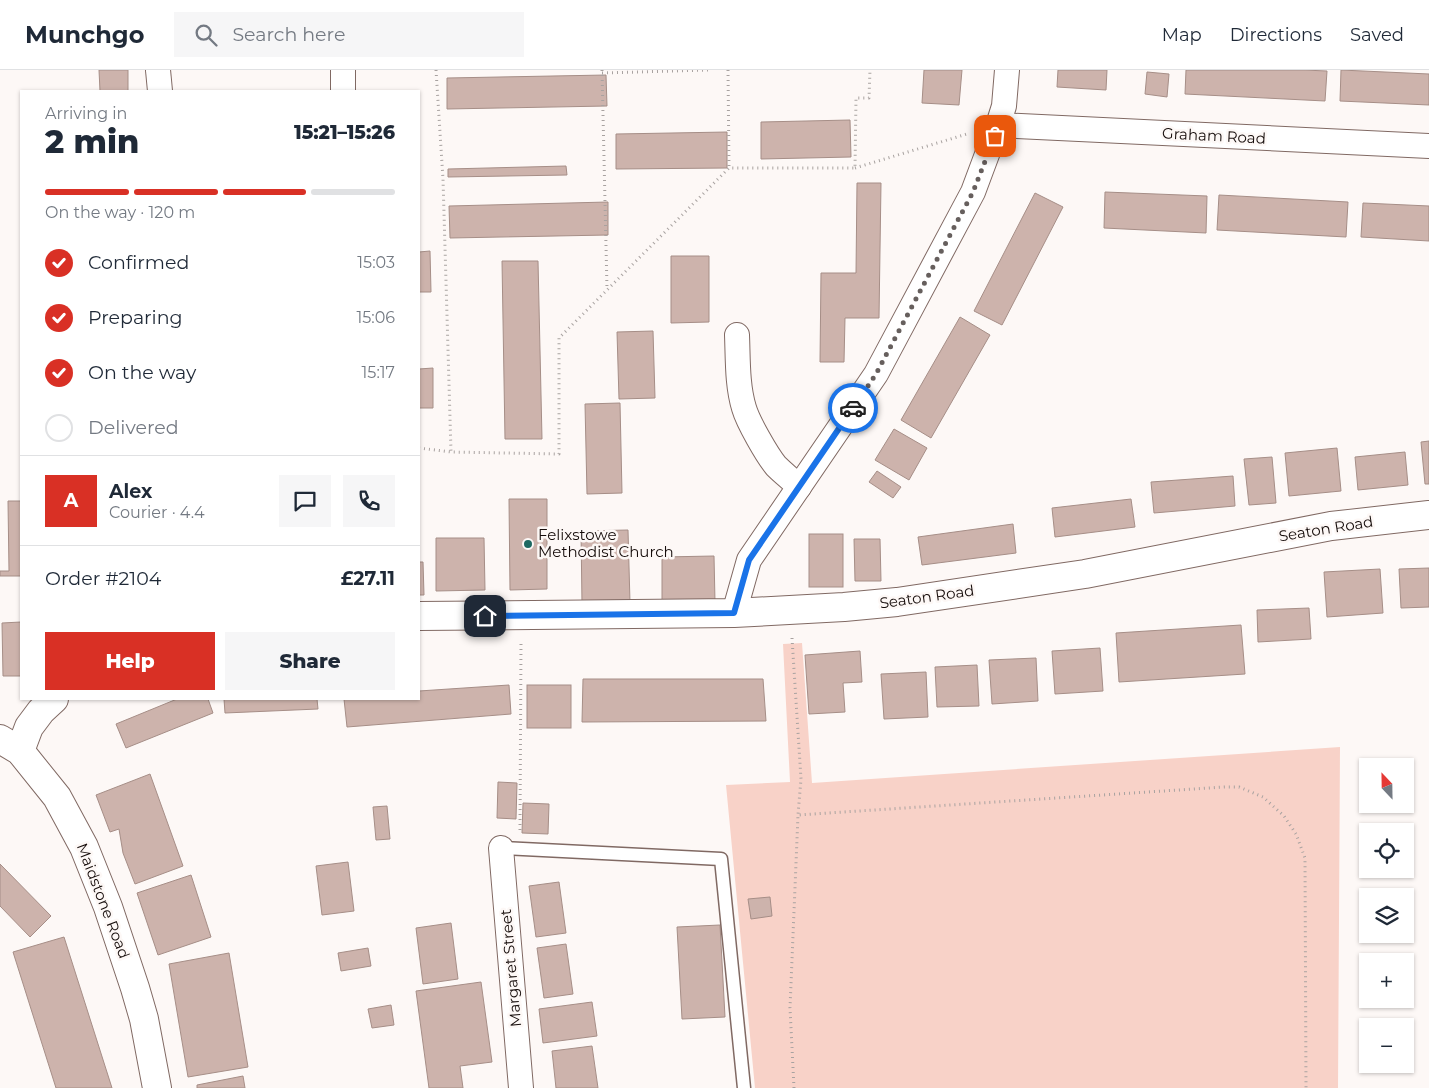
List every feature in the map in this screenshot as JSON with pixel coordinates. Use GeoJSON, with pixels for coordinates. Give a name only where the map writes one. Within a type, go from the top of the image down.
{"type":"FeatureCollection","features":[{"type":"Feature","properties":{"kind":"street"},"geometry":{"type":"LineString","coordinates":[[158,70],[160,90]]}},
{"type":"Feature","properties":{"kind":"street"},"geometry":{"type":"LineString","coordinates":[[343,70],[343,90]]}},
{"type":"Feature","properties":{"kind":"street"},"geometry":{"type":"LineString","coordinates":[[734,613],[749,560],[876,374],[973,192],[1004,106],[1007,70]]}},
{"type":"Feature","properties":{"kind":"street","name":"Graham Road"},"geometry":{"type":"LineString","coordinates":[[998,125],[1429,146]]}},
{"type":"Feature","properties":{"kind":"street"},"geometry":{"type":"LineString","coordinates":[[737,335],[740,385],[744,408],[749,421],[776,465],[799,487]]}},
{"type":"Feature","properties":{"kind":"street","name":"Seaton Road"},"geometry":{"type":"LineString","coordinates":[[420,616],[734,613],[897,602],[1085,574],[1332,526],[1429,515]]}},
{"type":"Feature","properties":{"kind":"street"},"geometry":{"type":"LineString","coordinates":[[10,745],[53,700]]}},
{"type":"Feature","properties":{"kind":"street","name":"Maidstone Road"},"geometry":{"type":"LineString","coordinates":[[10,745],[57,797],[84,847],[108,907],[135,988],[144,1019],[157,1088]]}},
{"type":"Feature","properties":{"kind":"street","name":"Margaret Street"},"geometry":{"type":"LineString","coordinates":[[510,848],[521,1088]]}},
{"type":"Feature","properties":{"kind":"lane"},"geometry":{"type":"LineString","coordinates":[[510,848],[721,859],[744,1088]]}},
{"type":"Feature","properties":{"kind":"path"},"geometry":{"type":"LineString","coordinates":[[436,70],[443,179],[451,452]]}},
{"type":"Feature","properties":{"kind":"path"},"geometry":{"type":"LineString","coordinates":[[607,290],[602,72],[709,70]]}},
{"type":"Feature","properties":{"kind":"path"},"geometry":{"type":"LineString","coordinates":[[728,70],[730,168]]}},
{"type":"Feature","properties":{"kind":"path"},"geometry":{"type":"LineString","coordinates":[[856,168],[856,98],[869,98],[870,70]]}},
{"type":"Feature","properties":{"kind":"path"},"geometry":{"type":"LineString","coordinates":[[420,448],[451,452],[559,454],[559,338],[730,168],[856,168],[998,125]]}},
{"type":"Feature","properties":{"kind":"path"},"geometry":{"type":"LineString","coordinates":[[790,610],[801,779],[790,1008],[794,1088]]}},
{"type":"Feature","properties":{"kind":"path"},"geometry":{"type":"LineString","coordinates":[[510,848],[522,616]]}},
{"type":"Feature","properties":{"kind":"path"},"geometry":{"type":"LineString","coordinates":[[798,815],[1224,787],[1240,787],[1263,797],[1284,816],[1296,834],[1305,858],[1306,1088]]}},
{"type":"Feature","properties":{"kind":"shaded area"},"geometry":{"type":"Polygon","coordinates":[[[802,643],[812,783],[1340,747],[1338,1088],[755,1088],[726,785],[790,782],[783,644],[802,643]]]}},
{"type":"Feature","properties":{"kind":"building"},"geometry":{"type":"Polygon","coordinates":[[[99,70],[128,70],[128,90],[100,90],[99,70]]]}},
{"type":"Feature","properties":{"kind":"building"},"geometry":{"type":"Polygon","coordinates":[[[924,70],[962,70],[959,105],[922,103],[924,70]]]}},
{"type":"Feature","properties":{"kind":"building"},"geometry":{"type":"Polygon","coordinates":[[[1058,70],[1107,70],[1106,90],[1057,87],[1058,70]]]}},
{"type":"Feature","properties":{"kind":"building"},"geometry":{"type":"Polygon","coordinates":[[[1186,70],[1327,71],[1325,101],[1185,94],[1186,70]]]}},
{"type":"Feature","properties":{"kind":"building"},"geometry":{"type":"Polygon","coordinates":[[[1341,70],[1429,74],[1429,105],[1340,101],[1341,70]]]}},
{"type":"Feature","properties":{"kind":"building"},"geometry":{"type":"Polygon","coordinates":[[[1147,72],[1169,74],[1167,97],[1145,94],[1147,72]]]}},
{"type":"Feature","properties":{"kind":"building"},"geometry":{"type":"Polygon","coordinates":[[[606,75],[607,106],[447,109],[447,78],[606,75]]]}},
{"type":"Feature","properties":{"kind":"building"},"geometry":{"type":"Polygon","coordinates":[[[850,120],[851,157],[761,159],[761,122],[850,120]]]}},
{"type":"Feature","properties":{"kind":"building"},"geometry":{"type":"Polygon","coordinates":[[[727,132],[727,168],[616,169],[616,134],[727,132]]]}},
{"type":"Feature","properties":{"kind":"building"},"geometry":{"type":"Polygon","coordinates":[[[566,166],[567,175],[448,177],[448,169],[566,166]]]}},
{"type":"Feature","properties":{"kind":"building"},"geometry":{"type":"Polygon","coordinates":[[[857,183],[881,183],[879,318],[845,318],[844,362],[820,362],[821,273],[856,273],[857,183]]]}},
{"type":"Feature","properties":{"kind":"building"},"geometry":{"type":"Polygon","coordinates":[[[1105,192],[1207,196],[1206,233],[1104,228],[1105,192]]]}},
{"type":"Feature","properties":{"kind":"building"},"geometry":{"type":"Polygon","coordinates":[[[1035,193],[1063,207],[1002,325],[974,311],[1035,193]]]}},
{"type":"Feature","properties":{"kind":"building"},"geometry":{"type":"Polygon","coordinates":[[[1219,195],[1348,202],[1346,237],[1217,230],[1219,195]]]}},
{"type":"Feature","properties":{"kind":"building"},"geometry":{"type":"Polygon","coordinates":[[[608,202],[608,235],[450,238],[449,206],[608,202]]]}},
{"type":"Feature","properties":{"kind":"building"},"geometry":{"type":"Polygon","coordinates":[[[1363,203],[1429,206],[1429,241],[1361,237],[1363,203]]]}},
{"type":"Feature","properties":{"kind":"building"},"geometry":{"type":"Polygon","coordinates":[[[430,251],[431,292],[420,292],[420,252],[430,251]]]}},
{"type":"Feature","properties":{"kind":"building"},"geometry":{"type":"Polygon","coordinates":[[[671,256],[709,256],[709,322],[671,323],[671,256]]]}},
{"type":"Feature","properties":{"kind":"building"},"geometry":{"type":"Polygon","coordinates":[[[502,261],[538,261],[542,439],[505,439],[502,261]]]}},
{"type":"Feature","properties":{"kind":"building"},"geometry":{"type":"Polygon","coordinates":[[[960,317],[990,335],[931,438],[901,420],[960,317]]]}},
{"type":"Feature","properties":{"kind":"building"},"geometry":{"type":"Polygon","coordinates":[[[653,331],[655,398],[619,399],[617,332],[653,331]]]}},
{"type":"Feature","properties":{"kind":"building"},"geometry":{"type":"Polygon","coordinates":[[[433,368],[433,408],[420,408],[420,369],[433,368]]]}},
{"type":"Feature","properties":{"kind":"building"},"geometry":{"type":"Polygon","coordinates":[[[620,403],[622,493],[587,494],[585,404],[620,403]]]}},
{"type":"Feature","properties":{"kind":"building"},"geometry":{"type":"Polygon","coordinates":[[[894,429],[927,448],[909,480],[875,460],[894,429]]]}},
{"type":"Feature","properties":{"kind":"building"},"geometry":{"type":"Polygon","coordinates":[[[1429,441],[1429,484],[1425,484],[1421,442],[1429,441]]]}},
{"type":"Feature","properties":{"kind":"building"},"geometry":{"type":"Polygon","coordinates":[[[1337,448],[1341,491],[1289,496],[1285,453],[1337,448]]]}},
{"type":"Feature","properties":{"kind":"building"},"geometry":{"type":"Polygon","coordinates":[[[1405,452],[1408,485],[1358,490],[1355,457],[1405,452]]]}},
{"type":"Feature","properties":{"kind":"building"},"geometry":{"type":"Polygon","coordinates":[[[1272,457],[1276,503],[1249,505],[1244,459],[1272,457]]]}},
{"type":"Feature","properties":{"kind":"building"},"geometry":{"type":"Polygon","coordinates":[[[877,471],[901,487],[893,498],[869,482],[877,471]]]}},
{"type":"Feature","properties":{"kind":"building"},"geometry":{"type":"Polygon","coordinates":[[[1233,476],[1235,506],[1154,513],[1151,482],[1233,476]]]}},
{"type":"Feature","properties":{"kind":"building","name":"Felixstowe Methodist Church"},"geometry":{"type":"Polygon","coordinates":[[[509,499],[547,499],[547,589],[510,590],[509,499]]]}},
{"type":"Feature","properties":{"kind":"building"},"geometry":{"type":"Polygon","coordinates":[[[1131,499],[1135,527],[1055,537],[1052,508],[1131,499]]]}},
{"type":"Feature","properties":{"kind":"building"},"geometry":{"type":"Polygon","coordinates":[[[8,501],[20,501],[20,576],[0,576],[0,571],[9,571],[8,501]]]}},
{"type":"Feature","properties":{"kind":"building"},"geometry":{"type":"Polygon","coordinates":[[[1013,524],[1016,553],[922,565],[918,537],[1013,524]]]}},
{"type":"Feature","properties":{"kind":"building"},"geometry":{"type":"Polygon","coordinates":[[[628,530],[630,603],[582,604],[581,531],[628,530]]]}},
{"type":"Feature","properties":{"kind":"building"},"geometry":{"type":"Polygon","coordinates":[[[809,534],[843,534],[843,587],[809,587],[809,534]]]}},
{"type":"Feature","properties":{"kind":"building"},"geometry":{"type":"Polygon","coordinates":[[[436,538],[484,538],[485,590],[436,591],[436,538]]]}},
{"type":"Feature","properties":{"kind":"building"},"geometry":{"type":"Polygon","coordinates":[[[854,539],[880,539],[881,581],[855,581],[854,539]]]}},
{"type":"Feature","properties":{"kind":"building"},"geometry":{"type":"Polygon","coordinates":[[[714,556],[715,602],[662,603],[662,557],[714,556]]]}},
{"type":"Feature","properties":{"kind":"building"},"geometry":{"type":"Polygon","coordinates":[[[420,562],[423,562],[424,595],[420,595],[420,562]]]}},
{"type":"Feature","properties":{"kind":"building"},"geometry":{"type":"Polygon","coordinates":[[[1429,568],[1429,607],[1401,608],[1399,569],[1429,568]]]}},
{"type":"Feature","properties":{"kind":"building"},"geometry":{"type":"Polygon","coordinates":[[[1380,569],[1383,613],[1327,617],[1324,572],[1380,569]]]}},
{"type":"Feature","properties":{"kind":"building"},"geometry":{"type":"Polygon","coordinates":[[[1309,608],[1311,639],[1258,642],[1257,610],[1309,608]]]}},
{"type":"Feature","properties":{"kind":"building"},"geometry":{"type":"Polygon","coordinates":[[[20,622],[20,676],[3,676],[2,623],[20,622]]]}},
{"type":"Feature","properties":{"kind":"building"},"geometry":{"type":"Polygon","coordinates":[[[1241,625],[1245,674],[1119,682],[1116,633],[1241,625]]]}},
{"type":"Feature","properties":{"kind":"building"},"geometry":{"type":"Polygon","coordinates":[[[1100,648],[1103,691],[1055,694],[1052,651],[1100,648]]]}},
{"type":"Feature","properties":{"kind":"building"},"geometry":{"type":"Polygon","coordinates":[[[860,651],[862,682],[843,683],[845,712],[809,714],[805,655],[860,651]]]}},
{"type":"Feature","properties":{"kind":"building"},"geometry":{"type":"Polygon","coordinates":[[[1036,658],[1038,701],[992,704],[989,660],[1036,658]]]}},
{"type":"Feature","properties":{"kind":"building"},"geometry":{"type":"Polygon","coordinates":[[[977,665],[979,706],[937,707],[935,667],[977,665]]]}},
{"type":"Feature","properties":{"kind":"building"},"geometry":{"type":"Polygon","coordinates":[[[926,672],[928,717],[884,719],[881,674],[926,672]]]}},
{"type":"Feature","properties":{"kind":"building"},"geometry":{"type":"Polygon","coordinates":[[[583,679],[763,679],[766,721],[582,722],[583,679]]]}},
{"type":"Feature","properties":{"kind":"building"},"geometry":{"type":"Polygon","coordinates":[[[509,685],[511,714],[347,727],[344,700],[420,700],[420,691],[509,685]]]}},
{"type":"Feature","properties":{"kind":"building"},"geometry":{"type":"Polygon","coordinates":[[[527,685],[571,685],[571,728],[527,728],[527,685]]]}},
{"type":"Feature","properties":{"kind":"building"},"geometry":{"type":"Polygon","coordinates":[[[175,700],[208,700],[213,713],[126,748],[116,724],[175,700]]]}},
{"type":"Feature","properties":{"kind":"building"},"geometry":{"type":"Polygon","coordinates":[[[224,700],[317,700],[318,709],[225,713],[224,700]]]}},
{"type":"Feature","properties":{"kind":"building"},"geometry":{"type":"Polygon","coordinates":[[[150,774],[183,866],[135,884],[123,853],[119,829],[110,832],[96,795],[150,774]]]}},
{"type":"Feature","properties":{"kind":"building"},"geometry":{"type":"Polygon","coordinates":[[[498,782],[517,783],[516,819],[497,818],[498,782]]]}},
{"type":"Feature","properties":{"kind":"building"},"geometry":{"type":"Polygon","coordinates":[[[523,803],[549,804],[548,834],[522,833],[523,803]]]}},
{"type":"Feature","properties":{"kind":"building"},"geometry":{"type":"Polygon","coordinates":[[[387,806],[390,839],[376,840],[373,807],[387,806]]]}},
{"type":"Feature","properties":{"kind":"building"},"geometry":{"type":"Polygon","coordinates":[[[348,862],[354,911],[322,915],[316,866],[348,862]]]}},
{"type":"Feature","properties":{"kind":"building"},"geometry":{"type":"Polygon","coordinates":[[[0,864],[51,916],[30,937],[0,906],[0,864]]]}},
{"type":"Feature","properties":{"kind":"building"},"geometry":{"type":"Polygon","coordinates":[[[191,875],[211,937],[158,955],[137,893],[191,875]]]}},
{"type":"Feature","properties":{"kind":"building"},"geometry":{"type":"Polygon","coordinates":[[[559,882],[566,933],[536,937],[529,886],[559,882]]]}},
{"type":"Feature","properties":{"kind":"building"},"geometry":{"type":"Polygon","coordinates":[[[770,897],[772,916],[751,919],[748,899],[770,897]]]}},
{"type":"Feature","properties":{"kind":"building"},"geometry":{"type":"Polygon","coordinates":[[[451,923],[458,979],[423,984],[416,928],[451,923]]]}},
{"type":"Feature","properties":{"kind":"building"},"geometry":{"type":"Polygon","coordinates":[[[720,925],[725,1017],[682,1019],[677,927],[720,925]]]}},
{"type":"Feature","properties":{"kind":"building"},"geometry":{"type":"Polygon","coordinates":[[[64,937],[112,1088],[56,1088],[13,952],[64,937]]]}},
{"type":"Feature","properties":{"kind":"building"},"geometry":{"type":"Polygon","coordinates":[[[566,944],[573,994],[544,998],[537,948],[566,944]]]}},
{"type":"Feature","properties":{"kind":"building"},"geometry":{"type":"Polygon","coordinates":[[[368,948],[371,966],[341,971],[338,953],[368,948]]]}},
{"type":"Feature","properties":{"kind":"building"},"geometry":{"type":"Polygon","coordinates":[[[229,953],[248,1067],[188,1077],[169,964],[229,953]]]}},
{"type":"Feature","properties":{"kind":"building"},"geometry":{"type":"Polygon","coordinates":[[[481,982],[492,1062],[460,1066],[463,1088],[429,1088],[416,991],[481,982]]]}},
{"type":"Feature","properties":{"kind":"building"},"geometry":{"type":"Polygon","coordinates":[[[592,1002],[597,1036],[543,1043],[539,1009],[592,1002]]]}},
{"type":"Feature","properties":{"kind":"building"},"geometry":{"type":"Polygon","coordinates":[[[391,1005],[394,1025],[372,1028],[368,1009],[391,1005]]]}},
{"type":"Feature","properties":{"kind":"building"},"geometry":{"type":"Polygon","coordinates":[[[592,1046],[598,1088],[556,1088],[552,1051],[592,1046]]]}},
{"type":"Feature","properties":{"kind":"building"},"geometry":{"type":"Polygon","coordinates":[[[243,1076],[245,1088],[197,1088],[197,1085],[243,1076]]]}},
{"type":"Feature","properties":{"kind":"way so far"},"geometry":{"type":"LineString","coordinates":[[853,408],[876,374],[973,192],[995,136]]}},
{"type":"Feature","properties":{"kind":"place","name":"Felixstowe Methodist Church"},"geometry":{"type":"Point","coordinates":[528,544]}},
{"type":"Feature","properties":{"kind":"route"},"geometry":{"type":"LineString","coordinates":[[485,616],[734,613],[749,560],[853,408]]}}]}
